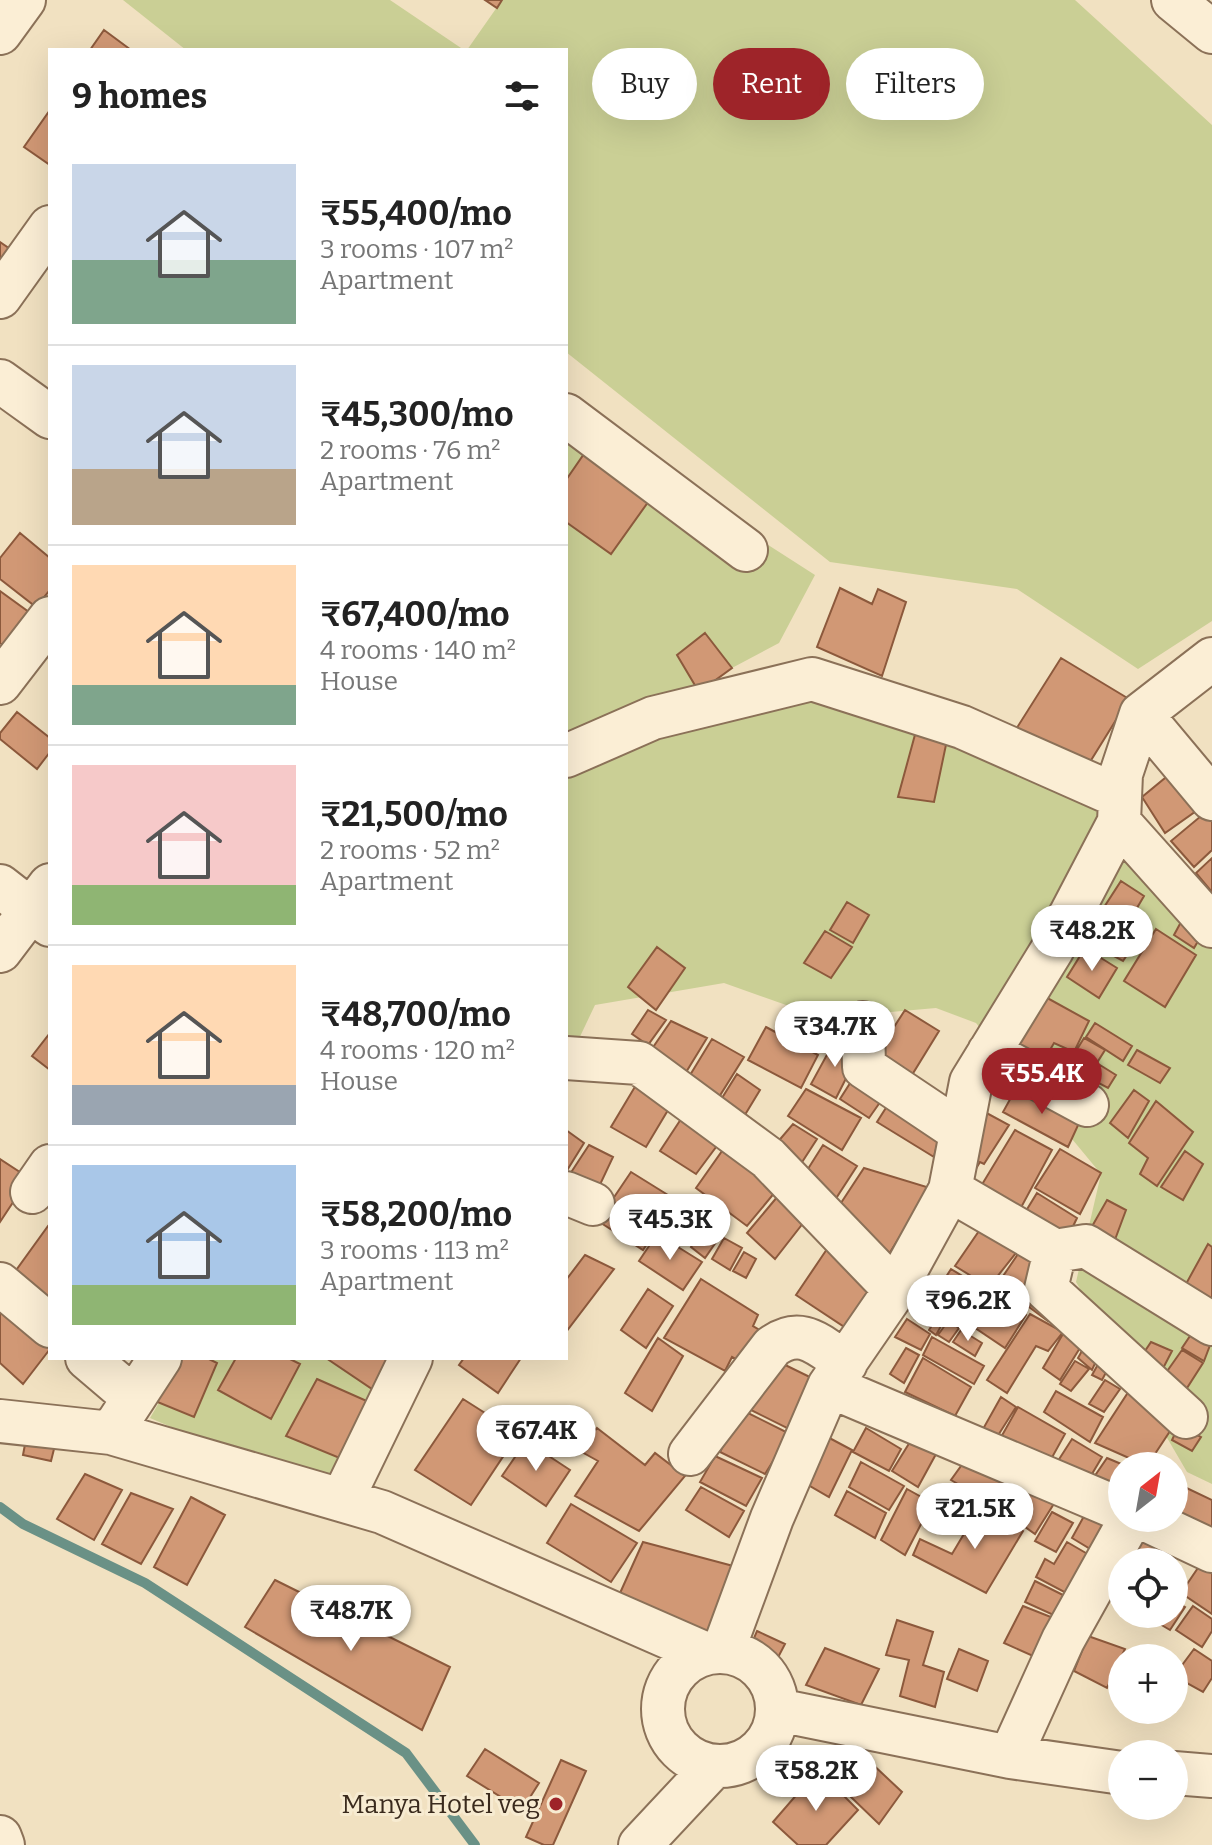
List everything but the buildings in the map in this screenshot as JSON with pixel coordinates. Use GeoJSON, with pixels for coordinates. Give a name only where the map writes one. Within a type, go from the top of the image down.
{"type":"FeatureCollection","features":[{"type":"Feature","properties":{"kind":"street"},"geometry":{"type":"LineString","coordinates":[[0,33],[24,0]]}},
{"type":"Feature","properties":{"kind":"street"},"geometry":{"type":"LineString","coordinates":[[1173,0],[1212,32]]}},
{"type":"Feature","properties":{"kind":"street"},"geometry":{"type":"LineString","coordinates":[[0,297],[48,230]]}},
{"type":"Feature","properties":{"kind":"street"},"geometry":{"type":"LineString","coordinates":[[568,416],[746,550]]}},
{"type":"Feature","properties":{"kind":"street"},"geometry":{"type":"LineString","coordinates":[[0,683],[48,621]]}},
{"type":"Feature","properties":{"kind":"street"},"geometry":{"type":"LineString","coordinates":[[0,1421],[111,1433],[382,1512],[714,1652],[755,1663],[768,1677],[778,1710],[774,1729],[758,1752],[733,1765],[714,1766],[694,1760],[679,1749],[667,1732],[662,1713],[664,1693],[673,1675],[686,1661],[714,1652],[837,1374],[895,1290],[950,1190],[971,1082],[1052,950],[1120,810],[1121,774],[1141,714],[1212,659]]}},
{"type":"Feature","properties":{"kind":"street"},"geometry":{"type":"LineString","coordinates":[[568,755],[653,718],[812,679],[962,727],[1120,810],[1212,926]]}},
{"type":"Feature","properties":{"kind":"street"},"geometry":{"type":"LineString","coordinates":[[1141,714],[1212,799]]}},
{"type":"Feature","properties":{"kind":"street"},"geometry":{"type":"LineString","coordinates":[[0,951],[33,902]]}},
{"type":"Feature","properties":{"kind":"street"},"geometry":{"type":"LineString","coordinates":[[863,1023],[864,1067],[961,1132]]}},
{"type":"Feature","properties":{"kind":"street"},"geometry":{"type":"LineString","coordinates":[[989,1052],[1087,1105]]}},
{"type":"Feature","properties":{"kind":"street"},"geometry":{"type":"LineString","coordinates":[[568,1058],[639,1063],[768,1158],[895,1290]]}},
{"type":"Feature","properties":{"kind":"street"},"geometry":{"type":"LineString","coordinates":[[950,1190],[1055,1251],[1086,1246],[1212,1324]]}},
{"type":"Feature","properties":{"kind":"street"},"geometry":{"type":"LineString","coordinates":[[1055,1251],[1046,1289],[1186,1417]]}},
{"type":"Feature","properties":{"kind":"street"},"geometry":{"type":"LineString","coordinates":[[0,1284],[48,1324]]}},
{"type":"Feature","properties":{"kind":"street"},"geometry":{"type":"LineString","coordinates":[[690,1454],[772,1347],[785,1337],[801,1336],[837,1374],[1108,1503]]}},
{"type":"Feature","properties":{"kind":"street"},"geometry":{"type":"LineString","coordinates":[[89,1360],[134,1398]]}},
{"type":"Feature","properties":{"kind":"street"},"geometry":{"type":"LineString","coordinates":[[111,1433],[159,1360]]}},
{"type":"Feature","properties":{"kind":"street"},"geometry":{"type":"LineString","coordinates":[[342,1500],[410,1360]]}},
{"type":"Feature","properties":{"kind":"street"},"geometry":{"type":"LineString","coordinates":[[1010,1757],[1063,1640],[1123,1532]]}},
{"type":"Feature","properties":{"kind":"street"},"geometry":{"type":"LineString","coordinates":[[1172,1532],[1212,1551]]}},
{"type":"Feature","properties":{"kind":"street"},"geometry":{"type":"LineString","coordinates":[[778,1710],[1010,1757],[1108,1771]]}},
{"type":"Feature","properties":{"kind":"street"},"geometry":{"type":"LineString","coordinates":[[640,1845],[714,1766]]}},
{"type":"Feature","properties":{"kind":"street"},"geometry":{"type":"LineString","coordinates":[[1188,1774],[1212,1776]]}},
{"type":"Feature","properties":{"kind":"street"},"geometry":{"type":"LineString","coordinates":[[0,1837],[3,1845]]}},
{"type":"Feature","properties":{"kind":"green space"},"geometry":{"type":"Polygon","coordinates":[[[123,0],[390,0],[461,48],[183,48],[123,0]]]}},
{"type":"Feature","properties":{"kind":"green space"},"geometry":{"type":"Polygon","coordinates":[[[502,0],[1075,0],[1212,125],[1212,621],[1138,669],[1017,589],[830,562],[568,354],[568,48],[468,48],[502,0]]]}},
{"type":"Feature","properties":{"kind":"green space"},"geometry":{"type":"Polygon","coordinates":[[[568,416],[815,575],[779,643],[568,755],[568,416]]]}},
{"type":"Feature","properties":{"kind":"green space"},"geometry":{"type":"Polygon","coordinates":[[[812,679],[962,727],[1119,822],[1212,944],[1212,1484],[1188,1472],[1188,1452],[1175,1452],[1076,1282],[1101,1174],[976,1023],[936,1008],[823,1018],[724,983],[595,1005],[568,1062],[568,758],[812,679]]]}},
{"type":"Feature","properties":{"kind":"green space"},"geometry":{"type":"Polygon","coordinates":[[[184,1360],[416,1360],[342,1500],[150,1418],[184,1360]]]}},
{"type":"Feature","properties":{"kind":"waterway"},"geometry":{"type":"LineString","coordinates":[[0,1507],[23,1524],[145,1583],[406,1753],[475,1845]]}},
{"type":"Feature","properties":{"kind":"place","name":"Manya Hotel veg"},"geometry":{"type":"Point","coordinates":[556,1804]}}]}
